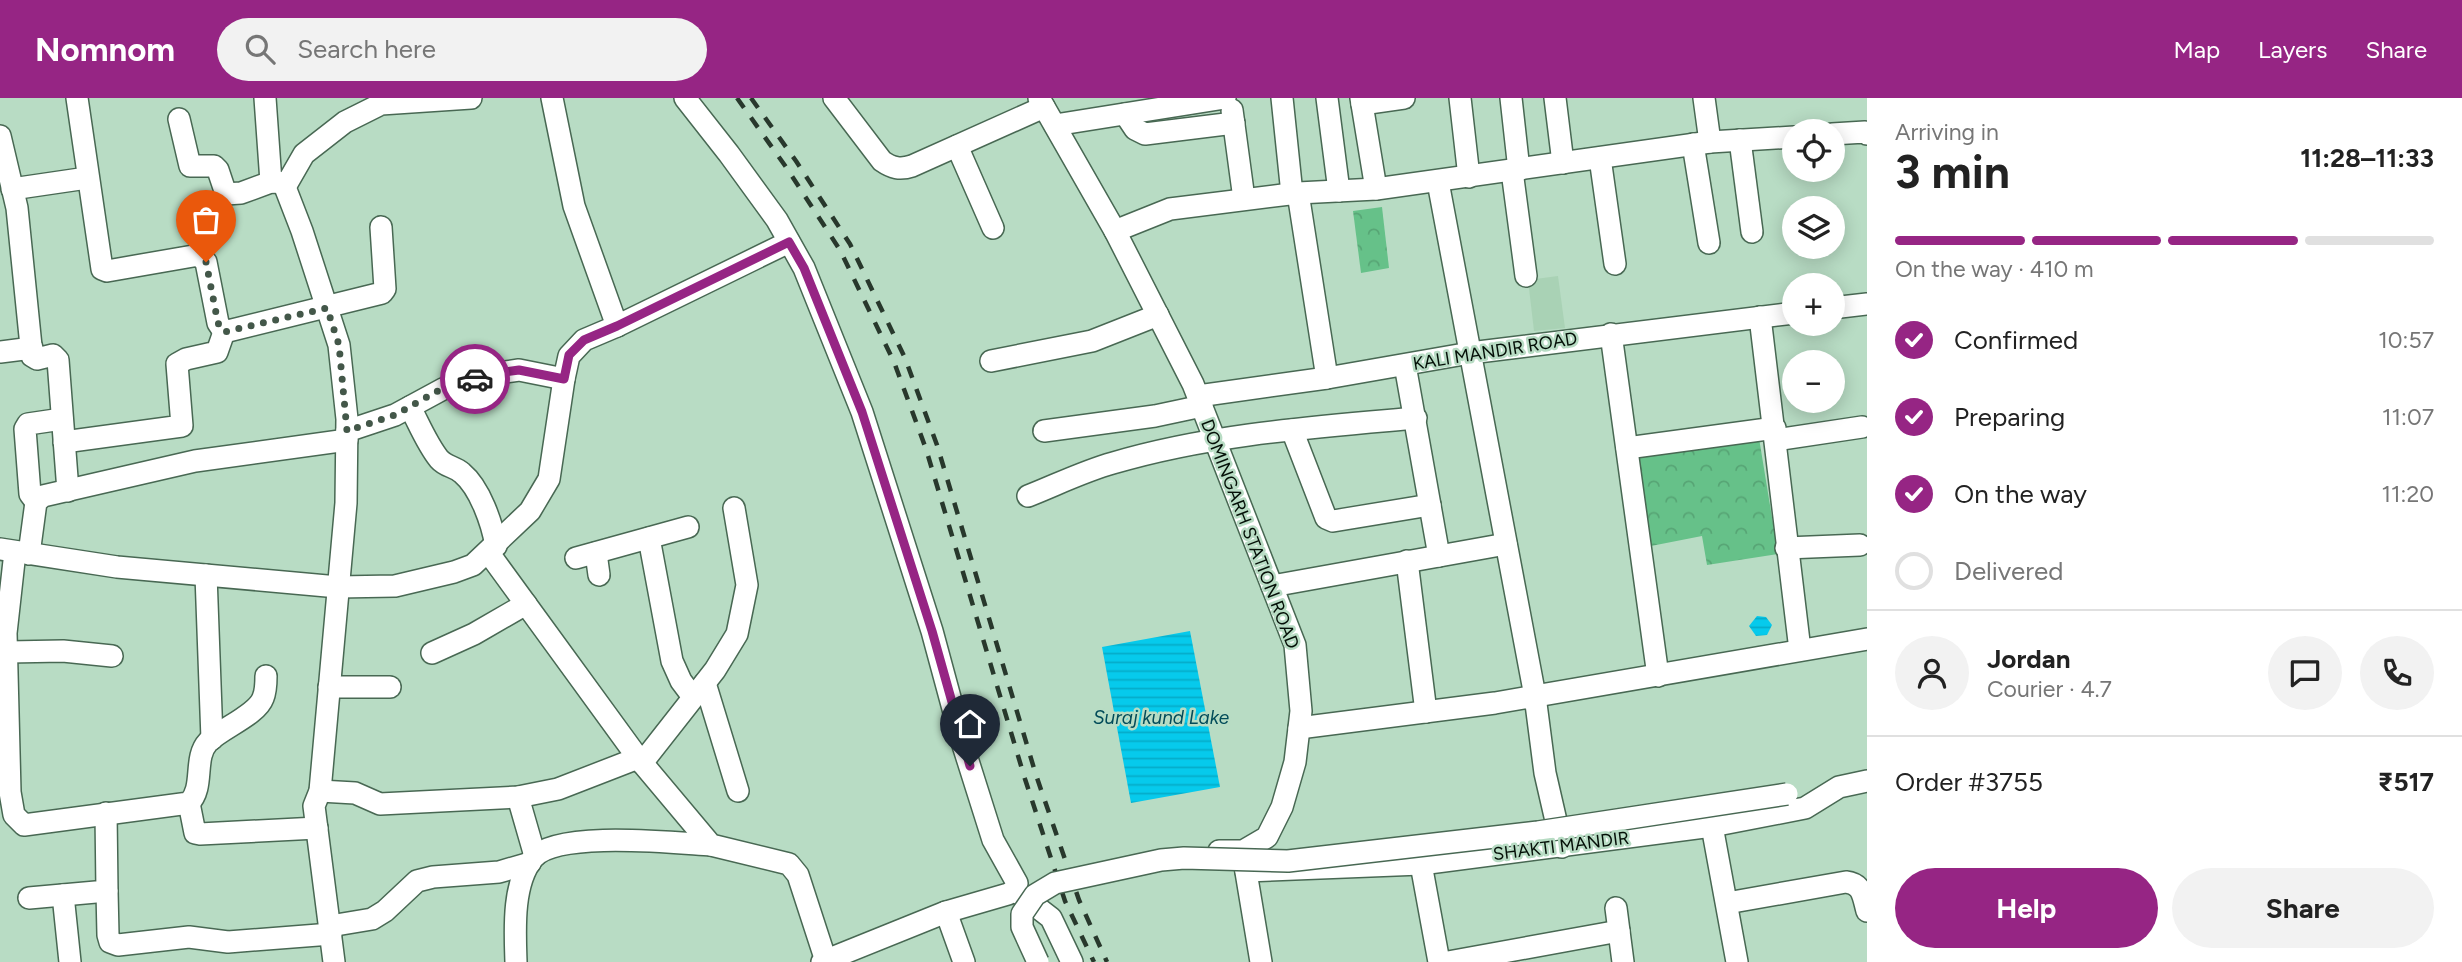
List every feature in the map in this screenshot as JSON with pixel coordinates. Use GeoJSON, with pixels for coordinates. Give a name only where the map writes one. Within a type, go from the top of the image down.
{"type":"FeatureCollection","features":[{"type":"Feature","properties":{"kind":"street"},"geometry":{"type":"LineString","coordinates":[[77,98],[102,269],[107,271],[199,255],[203,257],[218,323],[224,332]]}},
{"type":"Feature","properties":{"kind":"street"},"geometry":{"type":"LineString","coordinates":[[265,98],[279,182],[285,187],[302,231],[339,345],[347,435],[346,503],[320,791],[314,806],[334,962]]}},
{"type":"Feature","properties":{"kind":"street"},"geometry":{"type":"LineString","coordinates":[[180,119],[190,166],[214,166],[218,170],[226,194],[240,193],[279,182],[304,154],[345,122],[381,104],[392,100],[471,98]]}},
{"type":"Feature","properties":{"kind":"street"},"geometry":{"type":"LineString","coordinates":[[552,98],[574,206],[617,326]]}},
{"type":"Feature","properties":{"kind":"street"},"geometry":{"type":"LineString","coordinates":[[106,813],[108,935],[113,944],[189,937],[229,952],[372,919],[385,911],[417,881],[433,877],[499,872],[560,845],[610,840],[712,845],[789,864],[798,876],[824,961],[946,912],[1015,890],[1017,883],[989,828],[932,631],[862,412],[804,268],[737,165],[685,98]]}},
{"type":"Feature","properties":{"kind":"street"},"geometry":{"type":"LineString","coordinates":[[834,98],[882,161],[890,167],[910,167],[1046,110],[1125,114],[1225,98]]}},
{"type":"Feature","properties":{"kind":"street"},"geometry":{"type":"LineString","coordinates":[[1231,98],[1244,199]]}},
{"type":"Feature","properties":{"kind":"street"},"geometry":{"type":"LineString","coordinates":[[1282,98],[1295,193],[1327,378]]}},
{"type":"Feature","properties":{"kind":"street"},"geometry":{"type":"LineString","coordinates":[[1327,98],[1339,191]]}},
{"type":"Feature","properties":{"kind":"street"},"geometry":{"type":"LineString","coordinates":[[1376,189],[1361,101],[1404,98]]}},
{"type":"Feature","properties":{"kind":"street"},"geometry":{"type":"LineString","coordinates":[[1460,98],[1469,177]]}},
{"type":"Feature","properties":{"kind":"street"},"geometry":{"type":"LineString","coordinates":[[1511,98],[1526,276]]}},
{"type":"Feature","properties":{"kind":"street"},"geometry":{"type":"LineString","coordinates":[[1555,98],[1563,163]]}},
{"type":"Feature","properties":{"kind":"street"},"geometry":{"type":"LineString","coordinates":[[1704,98],[1702,143],[1709,243]]}},
{"type":"Feature","properties":{"kind":"street","name":"DOMINGARH STATION ROAD"},"geometry":{"type":"LineString","coordinates":[[1046,110],[1115,231],[1200,401],[1295,645],[1301,711],[1295,762],[1282,807],[1267,837],[1245,861]]}},
{"type":"Feature","properties":{"kind":"street"},"geometry":{"type":"LineString","coordinates":[[1125,114],[1135,130],[1145,134],[1234,124]]}},
{"type":"Feature","properties":{"kind":"street"},"geometry":{"type":"LineString","coordinates":[[1845,134],[1866,133]]}},
{"type":"Feature","properties":{"kind":"street"},"geometry":{"type":"LineString","coordinates":[[0,136],[17,208],[34,358],[53,355],[57,357],[68,491]]}},
{"type":"Feature","properties":{"kind":"street"},"geometry":{"type":"LineString","coordinates":[[1115,231],[1170,209],[1295,193],[1376,189],[1438,182],[1702,143],[1782,137]]}},
{"type":"Feature","properties":{"kind":"street"},"geometry":{"type":"LineString","coordinates":[[1740,140],[1752,232]]}},
{"type":"Feature","properties":{"kind":"street"},"geometry":{"type":"LineString","coordinates":[[957,146],[993,228]]}},
{"type":"Feature","properties":{"kind":"street"},"geometry":{"type":"LineString","coordinates":[[1600,158],[1615,264]]}},
{"type":"Feature","properties":{"kind":"street"},"geometry":{"type":"LineString","coordinates":[[12,189],[87,178]]}},
{"type":"Feature","properties":{"kind":"street"},"geometry":{"type":"LineString","coordinates":[[1438,182],[1535,696],[1545,773],[1562,847]]}},
{"type":"Feature","properties":{"kind":"street"},"geometry":{"type":"LineString","coordinates":[[224,332],[375,296],[385,289],[381,227]]}},
{"type":"Feature","properties":{"kind":"street"},"geometry":{"type":"LineString","coordinates":[[15,551],[117,567],[338,587],[395,586],[473,565],[530,511],[549,479],[569,355],[584,340],[789,242]]}},
{"type":"Feature","properties":{"kind":"street"},"geometry":{"type":"LineString","coordinates":[[1845,307],[1867,304]]}},
{"type":"Feature","properties":{"kind":"street","name":"KALI MANDIR ROAD"},"geometry":{"type":"LineString","coordinates":[[1044,430],[1155,416],[1200,401],[1470,353],[1782,314]]}},
{"type":"Feature","properties":{"kind":"street"},"geometry":{"type":"LineString","coordinates":[[991,361],[1092,341],[1158,315]]}},
{"type":"Feature","properties":{"kind":"street"},"geometry":{"type":"LineString","coordinates":[[1760,317],[1800,650]]}},
{"type":"Feature","properties":{"kind":"street"},"geometry":{"type":"LineString","coordinates":[[64,442],[182,426],[177,364],[186,359],[217,352],[224,332]]}},
{"type":"Feature","properties":{"kind":"street"},"geometry":{"type":"LineString","coordinates":[[1611,334],[1657,676]]}},
{"type":"Feature","properties":{"kind":"street"},"geometry":{"type":"LineString","coordinates":[[0,352],[32,348]]}},
{"type":"Feature","properties":{"kind":"street"},"geometry":{"type":"LineString","coordinates":[[1405,365],[1439,556]]}},
{"type":"Feature","properties":{"kind":"street"},"geometry":{"type":"LineString","coordinates":[[188,803],[24,825],[14,815],[10,792],[5,640],[15,551],[36,502],[43,496],[195,461],[347,435],[395,415],[443,388],[491,374],[519,370],[564,379]]}},
{"type":"Feature","properties":{"kind":"street"},"geometry":{"type":"LineString","coordinates":[[410,407],[438,458],[446,466],[457,468],[480,498],[492,549],[526,604],[640,760],[712,845]]}},
{"type":"Feature","properties":{"kind":"street"},"geometry":{"type":"LineString","coordinates":[[1028,496],[1111,463],[1215,440],[1416,418]]}},
{"type":"Feature","properties":{"kind":"street"},"geometry":{"type":"LineString","coordinates":[[36,502],[30,494],[25,429],[28,424],[62,419]]}},
{"type":"Feature","properties":{"kind":"street"},"geometry":{"type":"LineString","coordinates":[[1627,448],[1862,427]]}},
{"type":"Feature","properties":{"kind":"street"},"geometry":{"type":"LineString","coordinates":[[1292,430],[1326,518],[1333,521],[1430,505]]}},
{"type":"Feature","properties":{"kind":"street"},"geometry":{"type":"LineString","coordinates":[[320,791],[355,793],[380,804],[518,797],[558,789],[640,760],[699,690],[737,634],[747,585],[734,508]]}},
{"type":"Feature","properties":{"kind":"street"},"geometry":{"type":"LineString","coordinates":[[599,575],[586,556],[688,527]]}},
{"type":"Feature","properties":{"kind":"street"},"geometry":{"type":"LineString","coordinates":[[649,538],[672,661],[681,681],[699,690],[737,792]]}},
{"type":"Feature","properties":{"kind":"street"},"geometry":{"type":"LineString","coordinates":[[1272,586],[1506,544]]}},
{"type":"Feature","properties":{"kind":"street"},"geometry":{"type":"LineString","coordinates":[[1786,548],[1860,545]]}},
{"type":"Feature","properties":{"kind":"street"},"geometry":{"type":"LineString","coordinates":[[1407,561],[1426,712]]}},
{"type":"Feature","properties":{"kind":"street"},"geometry":{"type":"LineString","coordinates":[[206,575],[212,739]]}},
{"type":"Feature","properties":{"kind":"street"},"geometry":{"type":"LineString","coordinates":[[432,653],[474,634],[526,604]]}},
{"type":"Feature","properties":{"kind":"street"},"geometry":{"type":"LineString","coordinates":[[1300,727],[1535,696],[1867,639]]}},
{"type":"Feature","properties":{"kind":"street"},"geometry":{"type":"LineString","coordinates":[[5,640],[63,651],[112,656]]}},
{"type":"Feature","properties":{"kind":"street"},"geometry":{"type":"LineString","coordinates":[[266,676],[262,701],[212,739],[201,754],[197,789],[188,803],[192,828],[200,834],[317,828]]}},
{"type":"Feature","properties":{"kind":"street"},"geometry":{"type":"LineString","coordinates":[[329,687],[390,687]]}},
{"type":"Feature","properties":{"kind":"street","name":"SHAKTI MANDIR"},"geometry":{"type":"LineString","coordinates":[[1245,861],[1421,864],[1562,847],[1712,826],[1805,808],[1839,787],[1867,781]]}},
{"type":"Feature","properties":{"kind":"street"},"geometry":{"type":"LineString","coordinates":[[1038,962],[1022,927],[1022,914],[1035,895],[1055,883],[1161,860],[1184,858],[1287,861],[1538,832],[1839,787]]}},
{"type":"Feature","properties":{"kind":"street"},"geometry":{"type":"LineString","coordinates":[[516,962],[514,926],[523,874],[532,859],[518,797]]}},
{"type":"Feature","properties":{"kind":"street"},"geometry":{"type":"LineString","coordinates":[[1712,826],[1737,962]]}},
{"type":"Feature","properties":{"kind":"street"},"geometry":{"type":"LineString","coordinates":[[1103,864],[1167,853],[1245,861],[1261,962]]}},
{"type":"Feature","properties":{"kind":"street"},"geometry":{"type":"LineString","coordinates":[[1421,864],[1439,962]]}},
{"type":"Feature","properties":{"kind":"street"},"geometry":{"type":"LineString","coordinates":[[1727,903],[1846,881],[1861,888],[1867,911]]}},
{"type":"Feature","properties":{"kind":"street"},"geometry":{"type":"LineString","coordinates":[[1015,890],[1051,918],[1072,962]]}},
{"type":"Feature","properties":{"kind":"street"},"geometry":{"type":"LineString","coordinates":[[29,898],[107,891]]}},
{"type":"Feature","properties":{"kind":"street"},"geometry":{"type":"LineString","coordinates":[[63,895],[70,962]]}},
{"type":"Feature","properties":{"kind":"street"},"geometry":{"type":"LineString","coordinates":[[1616,908],[1623,962]]}},
{"type":"Feature","properties":{"kind":"street"},"geometry":{"type":"LineString","coordinates":[[946,912],[964,962]]}},
{"type":"Feature","properties":{"kind":"street"},"geometry":{"type":"LineString","coordinates":[[1448,962],[1619,931]]}},
{"type":"Feature","properties":{"kind":"shaded area"},"geometry":{"type":"Polygon","coordinates":[[[1558,276],[1565,328],[1534,331],[1528,280],[1558,276]]]}},
{"type":"Feature","properties":{"kind":"green space"},"geometry":{"type":"Polygon","coordinates":[[[1382,207],[1389,268],[1361,273],[1353,211],[1382,207]]]}},
{"type":"Feature","properties":{"kind":"green space"},"geometry":{"type":"Polygon","coordinates":[[[1759,438],[1778,554],[1707,565],[1702,536],[1651,546],[1638,458],[1759,438]]]}},
{"type":"Feature","properties":{"kind":"water"},"geometry":{"type":"Polygon","coordinates":[[[1757,616],[1766,617],[1772,625],[1767,635],[1756,636],[1749,626],[1757,616]]]}},
{"type":"Feature","properties":{"kind":"water","name":"Suraj kund Lake"},"geometry":{"type":"Polygon","coordinates":[[[1190,631],[1220,787],[1131,803],[1102,647],[1190,631]]]}},
{"type":"Feature","properties":{"kind":"railway"},"geometry":{"type":"LineString","coordinates":[[737,98],[840,250],[894,362],[926,449],[1025,779],[1065,901],[1094,962]]}},
{"type":"Feature","properties":{"kind":"railway"},"geometry":{"type":"LineString","coordinates":[[751,98],[850,244],[905,358],[937,445],[1036,775],[1079,900],[1107,962]]}},
{"type":"Feature","properties":{"kind":"way so far"},"geometry":{"type":"LineString","coordinates":[[206,262],[218,323],[224,332],[327,308],[339,345],[347,431],[395,415],[443,388],[475,379]]}},
{"type":"Feature","properties":{"kind":"route"},"geometry":{"type":"LineString","coordinates":[[475,379],[519,370],[564,379],[569,355],[584,340],[789,242],[804,268],[829,326],[862,412],[932,631],[970,766]]}}]}
